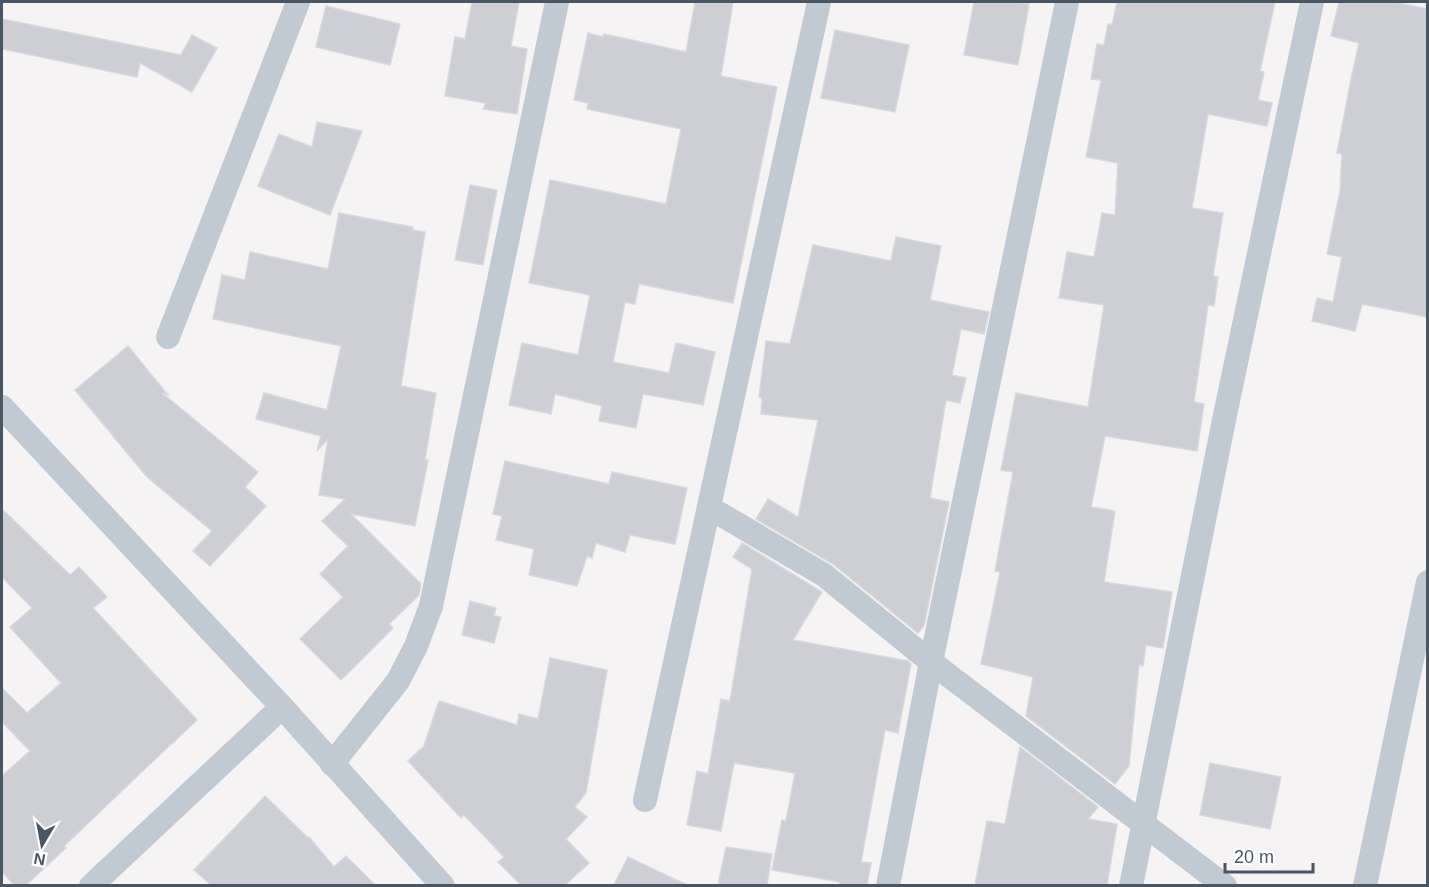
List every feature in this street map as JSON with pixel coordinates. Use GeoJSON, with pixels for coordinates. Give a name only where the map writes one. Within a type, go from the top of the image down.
{"type":"FeatureCollection","features":[{"type":"Feature","properties":{"kind":"street"},"geometry":{"type":"LineString","coordinates":[[168,337],[298,2]]}},
{"type":"Feature","properties":{"kind":"street"},"geometry":{"type":"LineString","coordinates":[[332,764],[398,681],[416,646],[431,606],[557,2]]}},
{"type":"Feature","properties":{"kind":"street"},"geometry":{"type":"LineString","coordinates":[[645,800],[819,2]]}},
{"type":"Feature","properties":{"kind":"street"},"geometry":{"type":"LineString","coordinates":[[888,885],[931,662],[1067,2]]}},
{"type":"Feature","properties":{"kind":"street"},"geometry":{"type":"LineString","coordinates":[[1131,885],[1225,415],[1312,2]]}},
{"type":"Feature","properties":{"kind":"street"},"geometry":{"type":"LineString","coordinates":[[2,408],[282,707],[443,885]]}},
{"type":"Feature","properties":{"kind":"street"},"geometry":{"type":"LineString","coordinates":[[710,508],[824,575],[931,662],[1225,885]]}},
{"type":"Feature","properties":{"kind":"street"},"geometry":{"type":"LineString","coordinates":[[1365,885],[1428,582]]}},
{"type":"Feature","properties":{"kind":"street"},"geometry":{"type":"LineString","coordinates":[[91,885],[282,707]]}},
{"type":"Feature","properties":{"kind":"building"},"geometry":{"type":"Polygon","coordinates":[[[472,2],[519,2],[511,46],[527,49],[517,114],[483,109],[486,103],[445,96],[455,37],[465,39],[472,2]]]}},
{"type":"Feature","properties":{"kind":"building"},"geometry":{"type":"Polygon","coordinates":[[[695,2],[733,2],[721,76],[777,87],[733,303],[639,284],[635,304],[625,302],[613,362],[669,373],[676,343],[715,352],[703,405],[643,394],[636,428],[599,421],[602,406],[555,394],[551,414],[509,405],[522,343],[578,355],[590,295],[529,283],[550,180],[666,204],[681,129],[587,109],[588,103],[574,100],[588,33],[603,37],[604,34],[686,52],[695,2]]]}},
{"type":"Feature","properties":{"kind":"building"},"geometry":{"type":"Polygon","coordinates":[[[974,2],[1029,4],[1018,65],[964,55],[974,2]]]}},
{"type":"Feature","properties":{"kind":"building"},"geometry":{"type":"Polygon","coordinates":[[[1117,2],[1275,2],[1260,71],[1264,72],[1258,100],[1272,103],[1267,126],[1208,114],[1192,208],[1223,213],[1213,276],[1218,277],[1214,306],[1208,305],[1194,402],[1204,404],[1197,451],[1105,436],[1091,507],[1115,511],[1104,582],[1172,592],[1163,648],[1146,645],[1143,666],[1139,665],[1129,766],[1115,784],[1026,716],[1033,677],[981,664],[1000,572],[995,571],[1013,472],[1001,470],[1016,393],[1088,407],[1104,305],[1059,298],[1067,252],[1094,257],[1102,213],[1115,215],[1118,163],[1086,157],[1101,80],[1091,79],[1097,44],[1104,45],[1108,24],[1112,25],[1117,2]]]}},
{"type":"Feature","properties":{"kind":"building"},"geometry":{"type":"Polygon","coordinates":[[[1339,2],[1394,2],[1428,9],[1428,317],[1362,304],[1355,331],[1312,321],[1317,298],[1333,302],[1342,257],[1327,254],[1340,191],[1342,154],[1337,153],[1359,43],[1331,36],[1339,2]]]}},
{"type":"Feature","properties":{"kind":"building"},"geometry":{"type":"Polygon","coordinates":[[[326,6],[400,24],[390,65],[316,47],[326,6]]]}},
{"type":"Feature","properties":{"kind":"building"},"geometry":{"type":"Polygon","coordinates":[[[2,19],[181,55],[192,35],[217,48],[192,92],[140,63],[137,77],[2,49],[2,19]]]}},
{"type":"Feature","properties":{"kind":"building"},"geometry":{"type":"Polygon","coordinates":[[[835,30],[909,45],[895,112],[821,98],[835,30]]]}},
{"type":"Feature","properties":{"kind":"building"},"geometry":{"type":"Polygon","coordinates":[[[317,122],[362,131],[330,215],[258,186],[279,134],[312,147],[317,122]]]}},
{"type":"Feature","properties":{"kind":"building"},"geometry":{"type":"Polygon","coordinates":[[[470,185],[497,190],[483,265],[455,260],[470,185]]]}},
{"type":"Feature","properties":{"kind":"building"},"geometry":{"type":"Polygon","coordinates":[[[339,213],[413,227],[413,230],[425,232],[401,386],[436,393],[425,460],[428,460],[415,526],[351,514],[421,584],[419,595],[389,624],[393,628],[341,680],[300,639],[343,597],[320,574],[348,546],[322,521],[345,499],[319,495],[328,439],[317,451],[321,436],[256,419],[264,393],[327,410],[341,346],[213,319],[222,275],[245,280],[250,252],[328,269],[339,213]]]}},
{"type":"Feature","properties":{"kind":"building"},"geometry":{"type":"Polygon","coordinates":[[[896,237],[941,246],[930,300],[989,312],[984,334],[961,329],[952,375],[966,378],[960,403],[946,400],[930,498],[949,502],[924,626],[918,633],[833,564],[756,519],[768,499],[798,517],[818,420],[761,414],[762,398],[759,397],[766,341],[790,344],[813,245],[891,261],[896,237]]]}},
{"type":"Feature","properties":{"kind":"building"},"geometry":{"type":"Polygon","coordinates":[[[128,346],[168,395],[162,393],[258,472],[245,487],[266,506],[210,566],[193,551],[212,531],[147,477],[75,390],[128,346]]]}},
{"type":"Feature","properties":{"kind":"building"},"geometry":{"type":"Polygon","coordinates":[[[505,461],[609,484],[612,472],[687,488],[675,544],[630,535],[625,552],[596,543],[592,558],[587,556],[577,586],[529,575],[534,549],[496,540],[502,516],[493,514],[505,461]]]}},
{"type":"Feature","properties":{"kind":"building"},"geometry":{"type":"Polygon","coordinates":[[[2,509],[70,575],[79,567],[107,597],[93,608],[197,720],[26,885],[14,885],[2,872],[2,776],[30,751],[2,722],[2,688],[27,713],[61,683],[10,627],[32,608],[2,577],[2,509]]]}},
{"type":"Feature","properties":{"kind":"building"},"geometry":{"type":"Polygon","coordinates":[[[742,543],[822,592],[793,640],[908,661],[911,664],[898,733],[885,730],[861,862],[871,863],[867,885],[840,885],[840,882],[772,870],[782,820],[786,821],[795,773],[734,763],[721,831],[687,825],[697,771],[708,774],[721,699],[730,701],[752,569],[733,557],[742,543]]]}},
{"type":"Feature","properties":{"kind":"building"},"geometry":{"type":"Polygon","coordinates":[[[470,601],[496,608],[494,616],[501,617],[494,643],[462,635],[470,601]]]}},
{"type":"Feature","properties":{"kind":"building"},"geometry":{"type":"Polygon","coordinates":[[[550,658],[607,670],[586,793],[575,807],[587,817],[566,839],[589,863],[565,885],[521,885],[498,862],[504,857],[464,815],[461,818],[408,761],[424,746],[439,701],[517,725],[519,714],[538,719],[550,658]]]}},
{"type":"Feature","properties":{"kind":"building"},"geometry":{"type":"Polygon","coordinates":[[[1020,747],[1098,807],[1088,819],[1117,824],[1107,885],[975,885],[987,821],[1005,824],[1020,747]]]}},
{"type":"Feature","properties":{"kind":"building"},"geometry":{"type":"Polygon","coordinates":[[[1210,763],[1281,777],[1270,829],[1200,815],[1210,763]]]}},
{"type":"Feature","properties":{"kind":"building"},"geometry":{"type":"Polygon","coordinates":[[[265,796],[309,837],[334,867],[346,856],[375,885],[211,885],[194,870],[265,796]]]}},
{"type":"Feature","properties":{"kind":"building"},"geometry":{"type":"Polygon","coordinates":[[[726,847],[772,854],[767,885],[718,885],[726,847]]]}},
{"type":"Feature","properties":{"kind":"building"},"geometry":{"type":"Polygon","coordinates":[[[628,857],[687,885],[614,885],[628,857]]]}}]}
